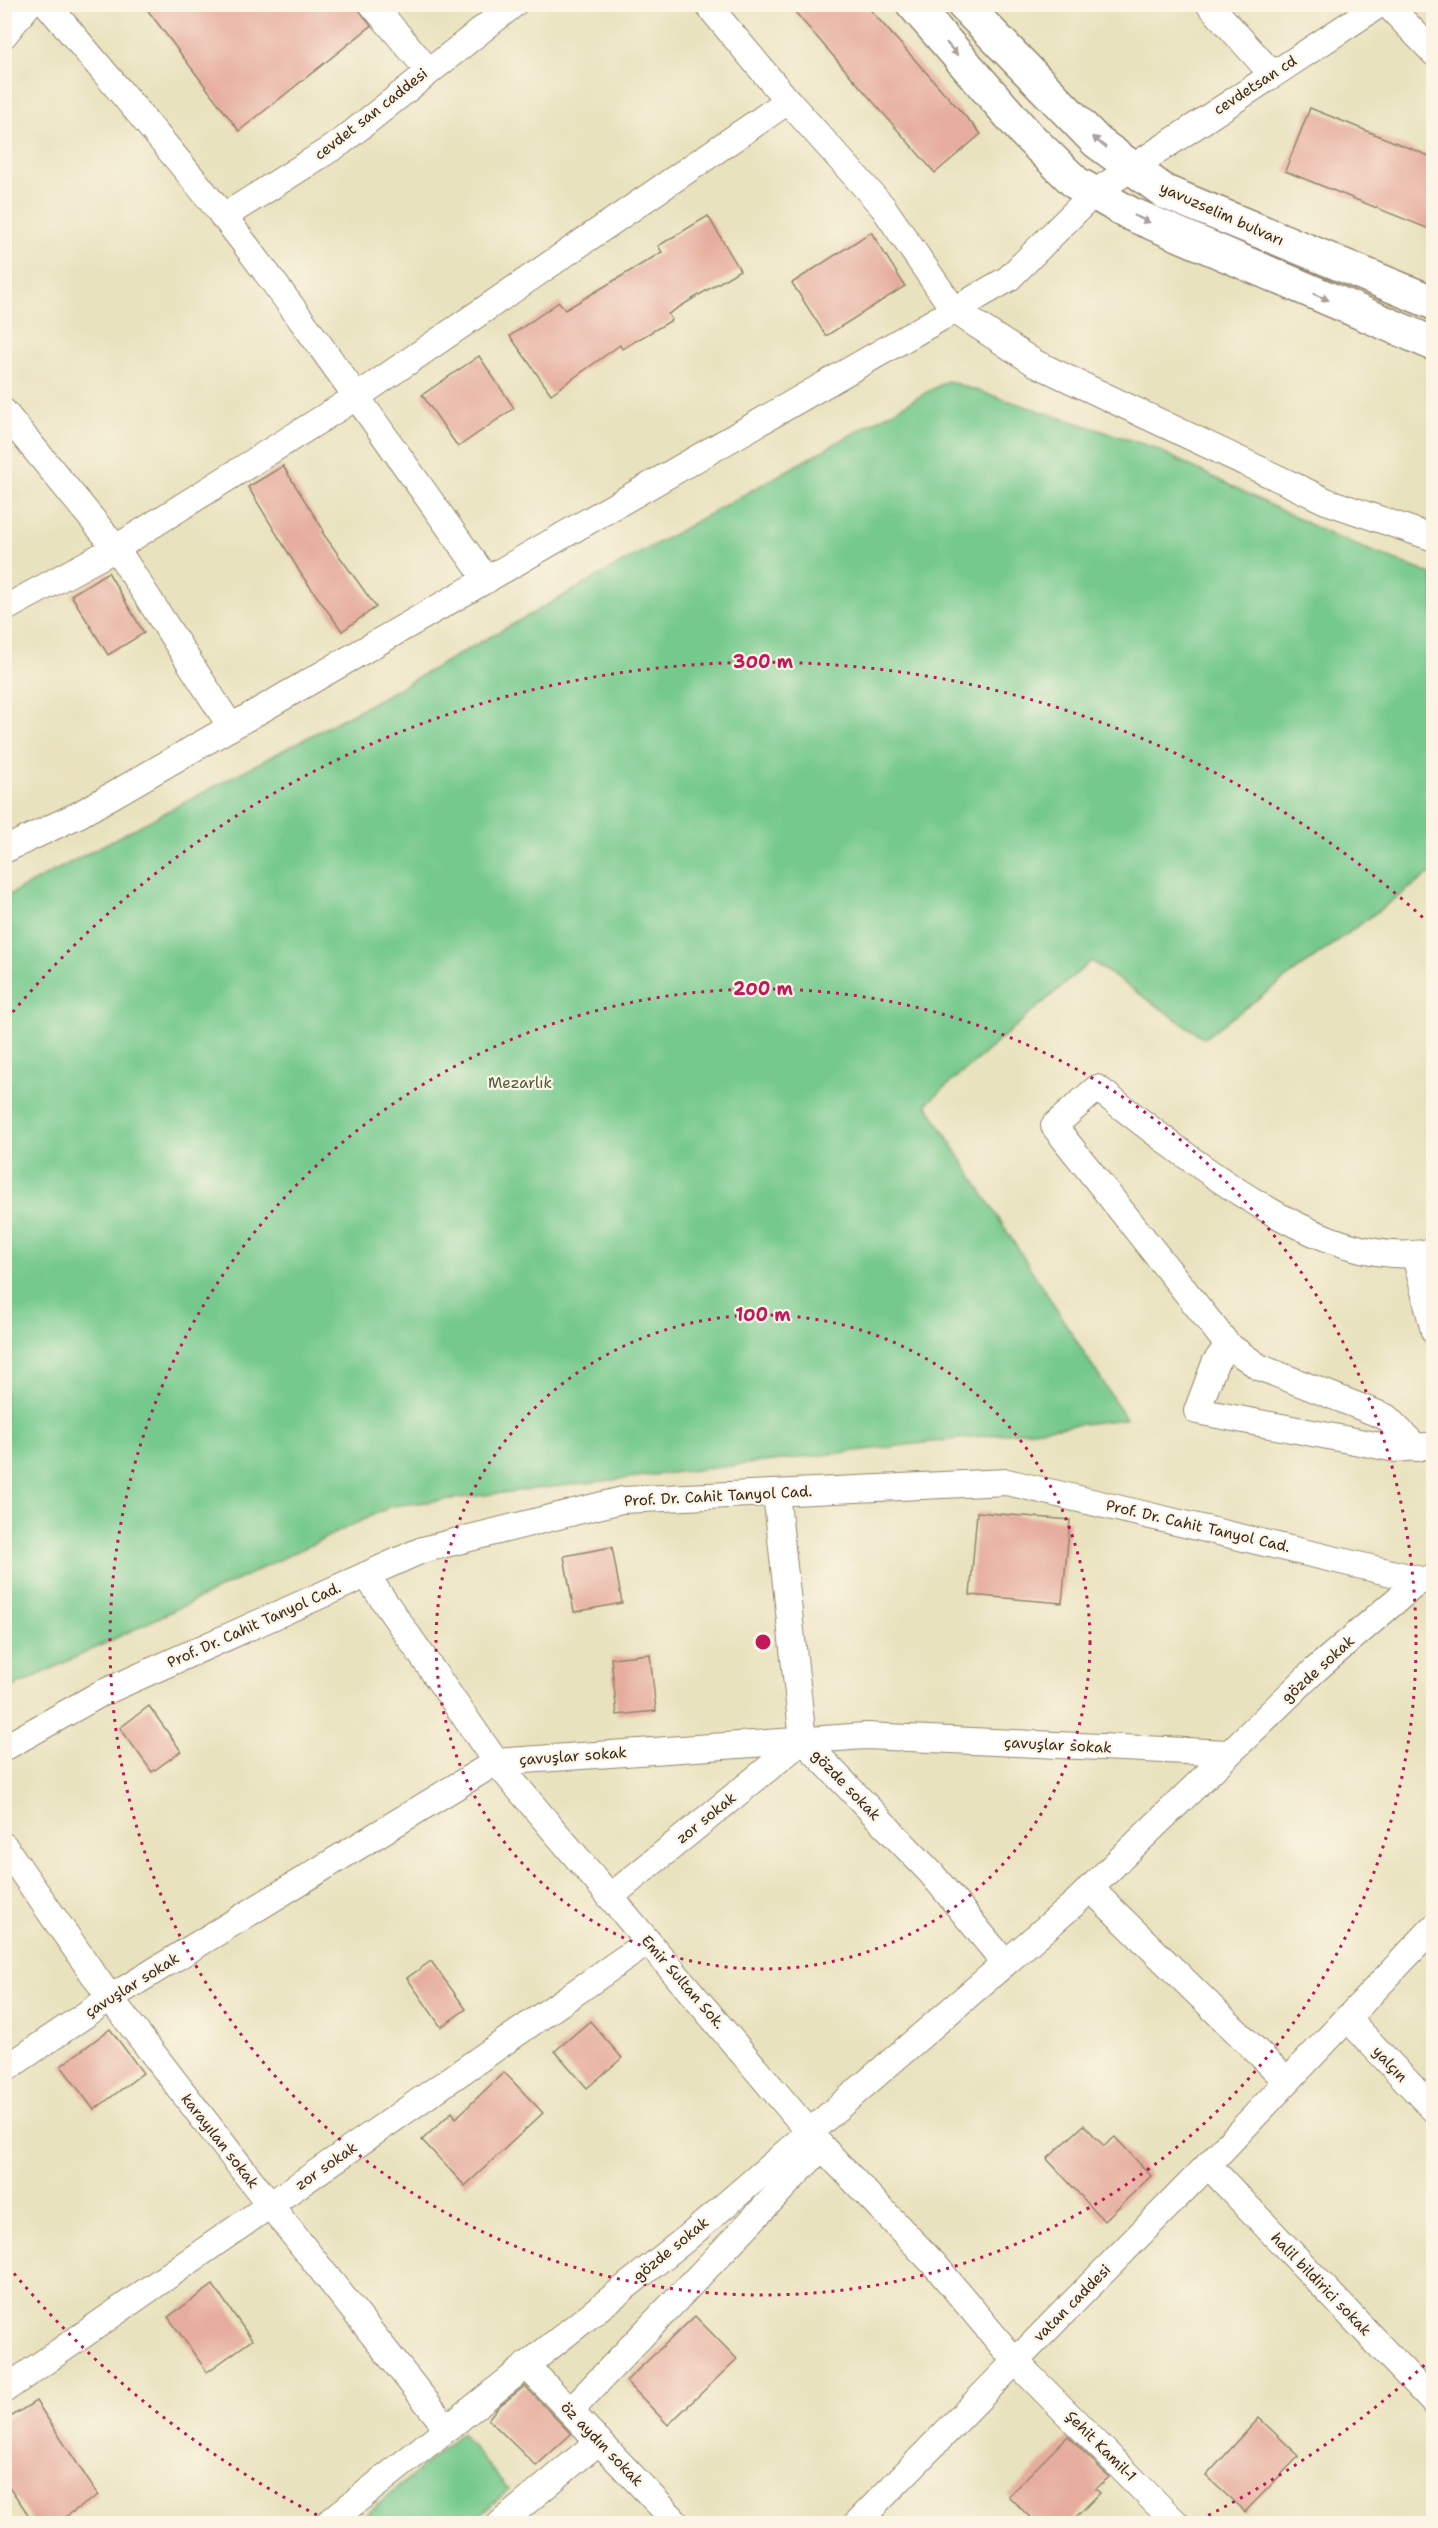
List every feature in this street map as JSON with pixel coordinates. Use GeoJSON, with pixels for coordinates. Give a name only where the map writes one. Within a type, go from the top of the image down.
{"type":"FeatureCollection","features":[{"type":"Feature","properties":{"kind":"main road"},"geometry":{"type":"LineString","coordinates":[[913,4],[1026,134],[1076,183],[1131,214],[1434,344]]}},
{"type":"Feature","properties":{"kind":"main road","name":"yavuzselim bulvarı"},"geometry":{"type":"LineString","coordinates":[[963,4],[1097,142],[1165,192],[1434,303]]}},
{"type":"Feature","properties":{"kind":"street"},"geometry":{"type":"LineString","coordinates":[[4,35],[29,4]]}},
{"type":"Feature","properties":{"kind":"street"},"geometry":{"type":"LineString","coordinates":[[47,4],[224,216],[358,396],[415,482],[488,580]]}},
{"type":"Feature","properties":{"kind":"street"},"geometry":{"type":"LineString","coordinates":[[372,4],[428,70]]}},
{"type":"Feature","properties":{"kind":"street","name":"cevdet san caddesi"},"geometry":{"type":"LineString","coordinates":[[224,216],[340,143],[428,70],[514,4]]}},
{"type":"Feature","properties":{"kind":"street"},"geometry":{"type":"LineString","coordinates":[[707,4],[788,101],[883,207],[954,310],[1035,363],[1326,501],[1434,538]]}},
{"type":"Feature","properties":{"kind":"street"},"geometry":{"type":"LineString","coordinates":[[1209,4],[1272,74]]}},
{"type":"Feature","properties":{"kind":"street","name":"cevdetsan cd"},"geometry":{"type":"LineString","coordinates":[[4,850],[80,814],[1008,279],[1094,193],[1380,4]]}},
{"type":"Feature","properties":{"kind":"street"},"geometry":{"type":"LineString","coordinates":[[1387,4],[1434,53]]}},
{"type":"Feature","properties":{"kind":"street"},"geometry":{"type":"LineString","coordinates":[[4,609],[116,549],[358,396],[788,101]]}},
{"type":"Feature","properties":{"kind":"street"},"geometry":{"type":"LineString","coordinates":[[4,412],[116,549],[231,727]]}},
{"type":"Feature","properties":{"kind":"street"},"geometry":{"type":"LineString","coordinates":[[1425,1447],[1386,1417],[1259,1367],[1228,1345],[1054,1126],[1097,1088],[1231,1188],[1302,1228],[1348,1245],[1424,1253],[1434,1331]]}},
{"type":"Feature","properties":{"kind":"street"},"geometry":{"type":"LineString","coordinates":[[1228,1345],[1215,1363],[1197,1411],[1396,1449],[1425,1447]]}},
{"type":"Feature","properties":{"kind":"street","name":"Prof. Dr. Cahit Tanyol Cad."},"geometry":{"type":"LineString","coordinates":[[4,1748],[100,1694],[422,1551],[622,1500],[1007,1482],[1427,1582]]}},
{"type":"Feature","properties":{"kind":"street","name":"gözde sokak"},"geometry":{"type":"LineString","coordinates":[[776,1493],[803,1740],[931,1873],[1005,1963]]}},
{"type":"Feature","properties":{"kind":"street","name":"Emir Sultan Sok."},"geometry":{"type":"LineString","coordinates":[[366,1575],[496,1762],[816,2139],[935,2265],[1019,2364]]}},
{"type":"Feature","properties":{"kind":"street","name":"gözde sokak"},"geometry":{"type":"LineString","coordinates":[[570,2411],[816,2139],[1005,1963],[1090,1888],[1315,1670],[1427,1582]]}},
{"type":"Feature","properties":{"kind":"street","name":"çavuşlar sokak"},"geometry":{"type":"LineString","coordinates":[[4,2070],[16,2052],[110,1998],[496,1762],[866,1736],[1229,1753]]}},
{"type":"Feature","properties":{"kind":"street","name":"zor sokak"},"geometry":{"type":"LineString","coordinates":[[610,1897],[803,1740]]}},
{"type":"Feature","properties":{"kind":"street","name":"karayılan sokak"},"geometry":{"type":"LineString","coordinates":[[4,1846],[110,1998],[447,2428]]}},
{"type":"Feature","properties":{"kind":"street"},"geometry":{"type":"LineString","coordinates":[[1090,1888],[1287,2081]]}},
{"type":"Feature","properties":{"kind":"street","name":"vatan caddesi"},"geometry":{"type":"LineString","coordinates":[[856,2523],[1019,2364],[1434,1927]]}},
{"type":"Feature","properties":{"kind":"street","name":"zor sokak"},"geometry":{"type":"LineString","coordinates":[[4,2390],[648,1942]]}},
{"type":"Feature","properties":{"kind":"street","name":"yalçın"},"geometry":{"type":"LineString","coordinates":[[1347,2018],[1434,2110]]}},
{"type":"Feature","properties":{"kind":"street","name":"gözde sokak"},"geometry":{"type":"LineString","coordinates":[[327,2523],[687,2238],[816,2139]]}},
{"type":"Feature","properties":{"kind":"street","name":"halil bildirici sokak"},"geometry":{"type":"LineString","coordinates":[[1208,2165],[1434,2403]]}},
{"type":"Feature","properties":{"kind":"street","name":"Şehit Kamil-1"},"geometry":{"type":"LineString","coordinates":[[1019,2364],[1178,2523]]}},
{"type":"Feature","properties":{"kind":"street","name":"öz aydın sokak"},"geometry":{"type":"LineString","coordinates":[[526,2365],[678,2523]]}},
{"type":"Feature","properties":{"kind":"street"},"geometry":{"type":"LineString","coordinates":[[500,2523],[599,2441]]}},
{"type":"Feature","properties":{"kind":"green space","name":"Mezarlık"},"geometry":{"type":"Polygon","coordinates":[[[947,381],[1152,447],[1333,536],[1433,575],[1433,871],[1204,1038],[1091,961],[926,1104],[1126,1419],[392,1506],[5,1691],[5,897],[363,708],[947,381]]]}},
{"type":"Feature","properties":{"kind":"green space"},"geometry":{"type":"Polygon","coordinates":[[[461,2433],[509,2490],[470,2523],[356,2524],[461,2433]]]}},
{"type":"Feature","properties":{"kind":"building"},"geometry":{"type":"Polygon","coordinates":[[[143,4],[355,4],[371,26],[239,131],[143,4]]]}},
{"type":"Feature","properties":{"kind":"building"},"geometry":{"type":"Polygon","coordinates":[[[788,4],[865,4],[981,134],[935,173],[788,4]]]}},
{"type":"Feature","properties":{"kind":"building"},"geometry":{"type":"Polygon","coordinates":[[[1310,108],[1434,158],[1434,231],[1285,171],[1310,108]]]}},
{"type":"Feature","properties":{"kind":"building"},"geometry":{"type":"Polygon","coordinates":[[[708,216],[740,270],[668,314],[672,320],[622,349],[620,345],[551,394],[510,336],[559,302],[565,310],[662,252],[658,246],[708,216]]]}},
{"type":"Feature","properties":{"kind":"building"},"geometry":{"type":"Polygon","coordinates":[[[871,232],[905,286],[826,336],[792,283],[871,232]]]}},
{"type":"Feature","properties":{"kind":"building"},"geometry":{"type":"Polygon","coordinates":[[[479,356],[514,408],[458,447],[422,395],[479,356]]]}},
{"type":"Feature","properties":{"kind":"building"},"geometry":{"type":"Polygon","coordinates":[[[283,466],[324,531],[322,532],[376,607],[342,631],[303,577],[248,487],[283,466]]]}},
{"type":"Feature","properties":{"kind":"building"},"geometry":{"type":"Polygon","coordinates":[[[108,572],[144,633],[108,655],[71,595],[108,572]]]}},
{"type":"Feature","properties":{"kind":"building"},"geometry":{"type":"Polygon","coordinates":[[[977,1512],[1070,1520],[1062,1603],[970,1595],[977,1512]]]}},
{"type":"Feature","properties":{"kind":"building"},"geometry":{"type":"Polygon","coordinates":[[[612,1547],[622,1603],[574,1612],[564,1556],[612,1547]]]}},
{"type":"Feature","properties":{"kind":"building"},"geometry":{"type":"Polygon","coordinates":[[[650,1654],[656,1711],[617,1715],[611,1658],[650,1654]]]}},
{"type":"Feature","properties":{"kind":"building"},"geometry":{"type":"Polygon","coordinates":[[[149,1706],[181,1751],[152,1772],[120,1728],[149,1706]]]}},
{"type":"Feature","properties":{"kind":"building"},"geometry":{"type":"Polygon","coordinates":[[[431,1961],[466,2009],[441,2027],[407,1978],[431,1961]]]}},
{"type":"Feature","properties":{"kind":"building"},"geometry":{"type":"Polygon","coordinates":[[[590,2021],[622,2058],[587,2088],[555,2051],[590,2021]]]}},
{"type":"Feature","properties":{"kind":"building"},"geometry":{"type":"Polygon","coordinates":[[[110,2029],[143,2073],[94,2110],[61,2066],[110,2029]]]}},
{"type":"Feature","properties":{"kind":"building"},"geometry":{"type":"Polygon","coordinates":[[[504,2072],[543,2113],[465,2186],[422,2140],[452,2112],[456,2118],[504,2072]]]}},
{"type":"Feature","properties":{"kind":"building"},"geometry":{"type":"Polygon","coordinates":[[[1084,2125],[1104,2146],[1115,2137],[1151,2176],[1104,2221],[1047,2159],[1084,2125]]]}},
{"type":"Feature","properties":{"kind":"building"},"geometry":{"type":"Polygon","coordinates":[[[213,2285],[252,2340],[207,2372],[168,2317],[213,2285]]]}},
{"type":"Feature","properties":{"kind":"building"},"geometry":{"type":"Polygon","coordinates":[[[695,2316],[737,2359],[668,2425],[626,2381],[695,2316]]]}},
{"type":"Feature","properties":{"kind":"building"},"geometry":{"type":"Polygon","coordinates":[[[525,2386],[571,2434],[536,2466],[488,2419],[498,2407],[525,2386]]]}},
{"type":"Feature","properties":{"kind":"building"},"geometry":{"type":"Polygon","coordinates":[[[36,2401],[98,2495],[56,2523],[34,2523],[4,2479],[4,2421],[36,2401]]]}},
{"type":"Feature","properties":{"kind":"building"},"geometry":{"type":"Polygon","coordinates":[[[1259,2418],[1299,2456],[1245,2512],[1206,2476],[1259,2418]]]}},
{"type":"Feature","properties":{"kind":"building"},"geometry":{"type":"Polygon","coordinates":[[[1068,2436],[1109,2477],[1096,2489],[1100,2493],[1070,2523],[1036,2523],[1008,2496],[1068,2436]]]}}]}
